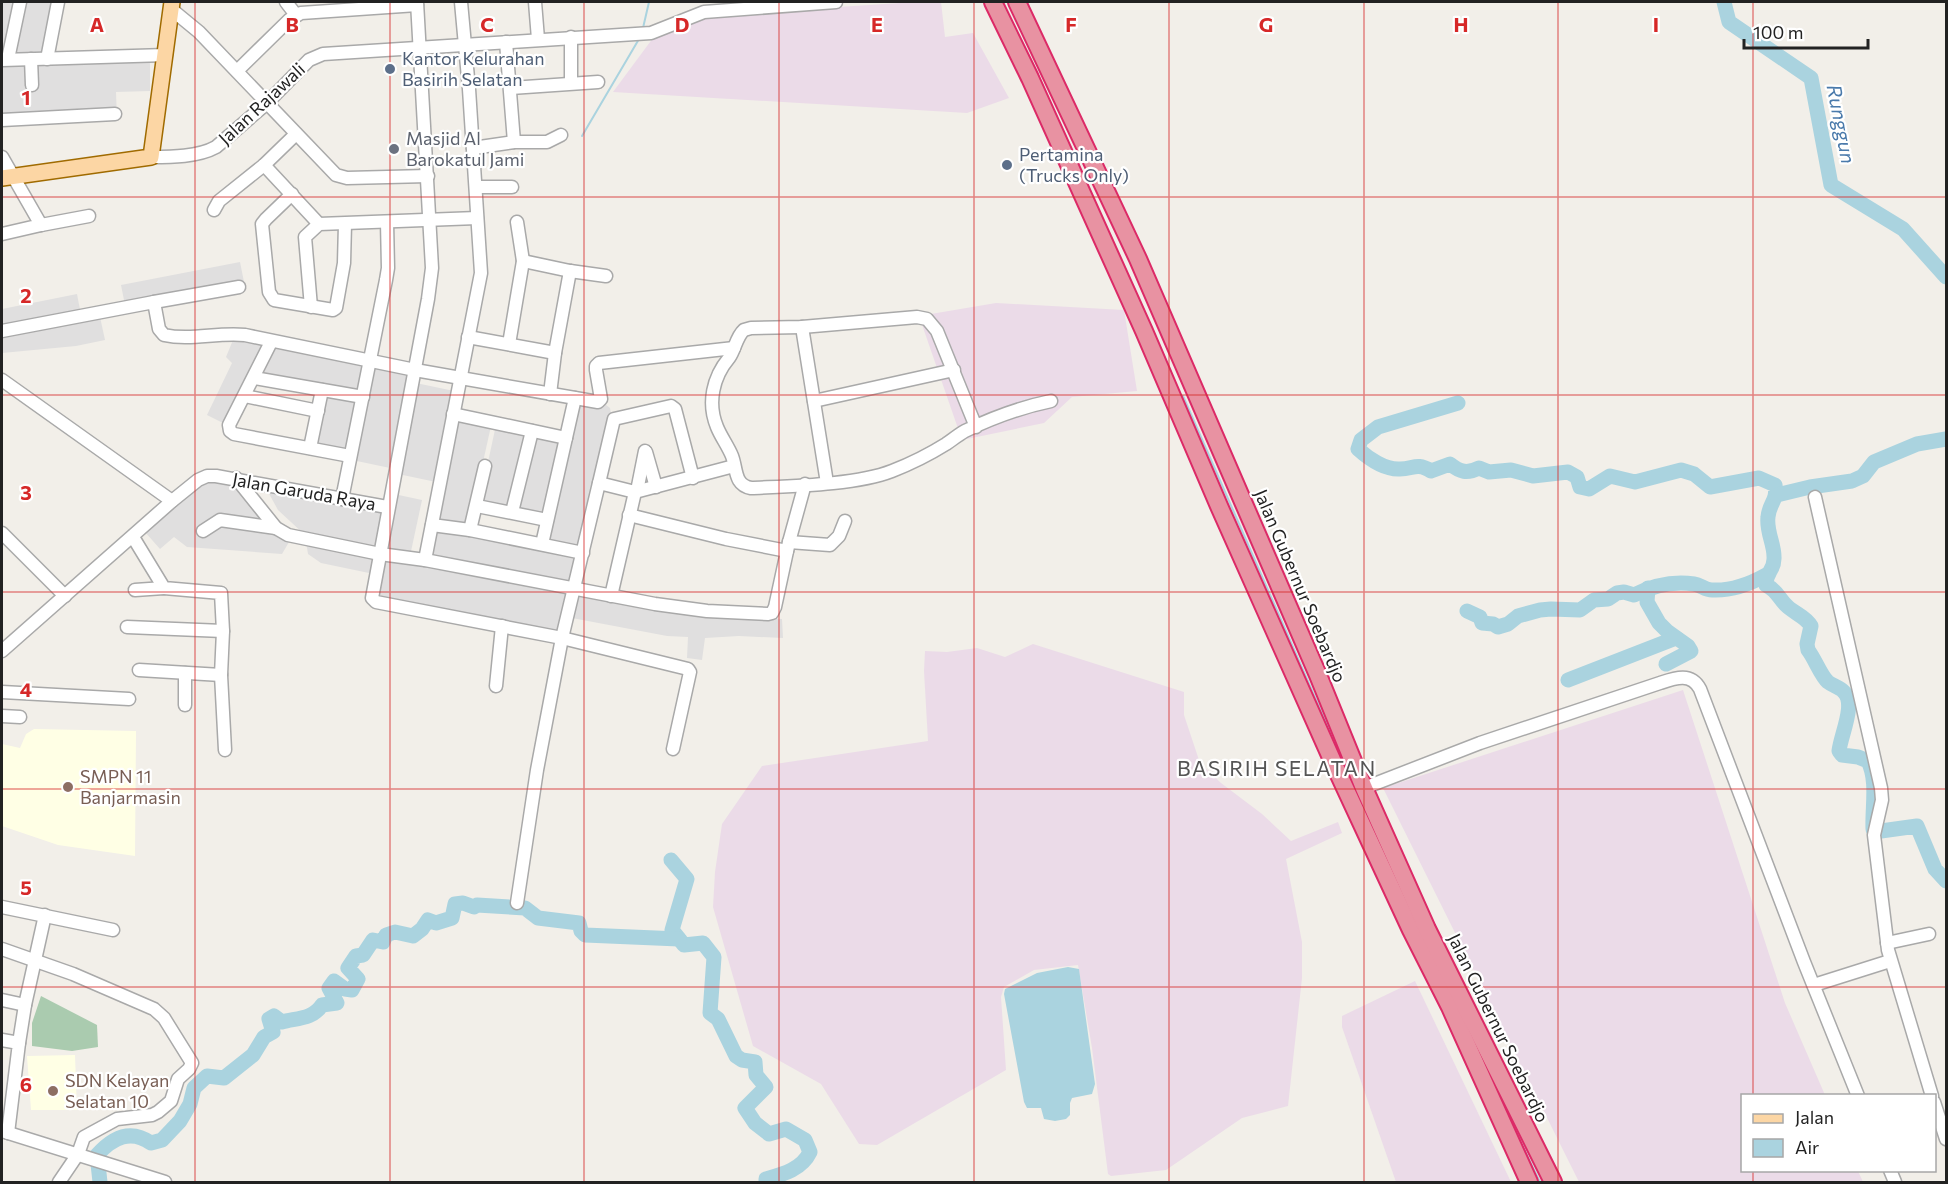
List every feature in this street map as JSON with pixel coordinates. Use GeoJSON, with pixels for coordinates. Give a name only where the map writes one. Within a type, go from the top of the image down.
{"type":"FeatureCollection","features":[{"type":"Feature","properties":{"kind":"highway","name":"Jalan Gubernur Soebardjo"},"geometry":{"type":"LineString","coordinates":[[993,2],[1030,78],[1333,762],[1411,930],[1450,1007],[1526,1178]]}},
{"type":"Feature","properties":{"kind":"highway","name":"Jalan Gubernur Soebardjo"},"geometry":{"type":"LineString","coordinates":[[1017,2],[1138,259],[1313,664],[1364,788],[1427,928],[1553,1181]]}},
{"type":"Feature","properties":{"kind":"highway"},"geometry":{"type":"LineString","coordinates":[[1169,390],[1190,380]]}},
{"type":"Feature","properties":{"kind":"main road"},"geometry":{"type":"LineString","coordinates":[[6,173],[151,157],[171,5]]}},
{"type":"Feature","properties":{"kind":"street"},"geometry":{"type":"LineString","coordinates":[[20,2],[5,60],[166,55]]}},
{"type":"Feature","properties":{"kind":"street"},"geometry":{"type":"LineString","coordinates":[[47,59],[58,2]]}},
{"type":"Feature","properties":{"kind":"street"},"geometry":{"type":"LineString","coordinates":[[286,2],[298,10],[417,3]]}},
{"type":"Feature","properties":{"kind":"street"},"geometry":{"type":"LineString","coordinates":[[425,560],[481,273],[461,2]]}},
{"type":"Feature","properties":{"kind":"street"},"geometry":{"type":"LineString","coordinates":[[535,2],[538,39]]}},
{"type":"Feature","properties":{"kind":"street","name":"Jalan Rajawali"},"geometry":{"type":"LineString","coordinates":[[151,157],[168,157],[210,150],[223,142],[315,56],[333,52],[651,33],[704,12],[836,2]]}},
{"type":"Feature","properties":{"kind":"street","name":"Jalan Garuda Raya"},"geometry":{"type":"LineString","coordinates":[[2,651],[172,501],[198,480],[207,476],[236,478],[387,507],[415,370],[432,268],[417,3]]}},
{"type":"Feature","properties":{"kind":"street"},"geometry":{"type":"LineString","coordinates":[[171,5],[341,177],[428,176]]}},
{"type":"Feature","properties":{"kind":"street"},"geometry":{"type":"LineString","coordinates":[[237,71],[298,10]]}},
{"type":"Feature","properties":{"kind":"street"},"geometry":{"type":"LineString","coordinates":[[571,37],[571,83]]}},
{"type":"Feature","properties":{"kind":"street"},"geometry":{"type":"LineString","coordinates":[[506,42],[514,142]]}},
{"type":"Feature","properties":{"kind":"street"},"geometry":{"type":"LineString","coordinates":[[31,59],[32,85]]}},
{"type":"Feature","properties":{"kind":"street"},"geometry":{"type":"LineString","coordinates":[[511,88],[598,82]]}},
{"type":"Feature","properties":{"kind":"street"},"geometry":{"type":"LineString","coordinates":[[2,120],[115,114]]}},
{"type":"Feature","properties":{"kind":"street"},"geometry":{"type":"LineString","coordinates":[[214,210],[221,199],[264,165],[296,134]]}},
{"type":"Feature","properties":{"kind":"street"},"geometry":{"type":"LineString","coordinates":[[473,148],[514,142],[547,142],[561,135]]}},
{"type":"Feature","properties":{"kind":"street"},"geometry":{"type":"LineString","coordinates":[[2,157],[6,173],[41,225]]}},
{"type":"Feature","properties":{"kind":"street"},"geometry":{"type":"LineString","coordinates":[[264,165],[320,224]]}},
{"type":"Feature","properties":{"kind":"street"},"geometry":{"type":"LineString","coordinates":[[476,187],[512,187]]}},
{"type":"Feature","properties":{"kind":"street"},"geometry":{"type":"LineString","coordinates":[[292,194],[262,224],[269,292],[276,301],[333,310],[338,304],[344,263],[345,224]]}},
{"type":"Feature","properties":{"kind":"street"},"geometry":{"type":"LineString","coordinates":[[2,234],[89,216]]}},
{"type":"Feature","properties":{"kind":"street"},"geometry":{"type":"LineString","coordinates":[[311,307],[304,237],[320,224],[477,218]]}},
{"type":"Feature","properties":{"kind":"street"},"geometry":{"type":"LineString","coordinates":[[342,499],[388,268],[387,222]]}},
{"type":"Feature","properties":{"kind":"street"},"geometry":{"type":"LineString","coordinates":[[509,344],[523,261],[517,222]]}},
{"type":"Feature","properties":{"kind":"street"},"geometry":{"type":"LineString","coordinates":[[523,261],[606,276]]}},
{"type":"Feature","properties":{"kind":"street"},"geometry":{"type":"LineString","coordinates":[[550,394],[570,271]]}},
{"type":"Feature","properties":{"kind":"street"},"geometry":{"type":"LineString","coordinates":[[2,331],[239,286]]}},
{"type":"Feature","properties":{"kind":"street"},"geometry":{"type":"LineString","coordinates":[[154,302],[159,329],[164,335],[189,338],[231,333],[415,370],[600,401],[596,370],[599,363],[734,348]]}},
{"type":"Feature","properties":{"kind":"street"},"geometry":{"type":"LineString","coordinates":[[976,427],[937,331],[927,319],[916,317],[802,327],[751,328],[741,333],[715,380],[712,406],[715,424],[732,457],[738,481],[746,488],[827,483],[877,476],[894,470],[976,427],[1030,405],[1051,400]]}},
{"type":"Feature","properties":{"kind":"street"},"geometry":{"type":"LineString","coordinates":[[802,327],[827,483]]}},
{"type":"Feature","properties":{"kind":"street"},"geometry":{"type":"LineString","coordinates":[[468,337],[555,353]]}},
{"type":"Feature","properties":{"kind":"street"},"geometry":{"type":"LineString","coordinates":[[272,342],[229,425],[231,432],[350,456]]}},
{"type":"Feature","properties":{"kind":"street"},"geometry":{"type":"LineString","coordinates":[[814,401],[954,370]]}},
{"type":"Feature","properties":{"kind":"street"},"geometry":{"type":"LineString","coordinates":[[254,378],[363,397]]}},
{"type":"Feature","properties":{"kind":"street"},"geometry":{"type":"LineString","coordinates":[[2,380],[172,501]]}},
{"type":"Feature","properties":{"kind":"street"},"geometry":{"type":"LineString","coordinates":[[310,448],[322,390]]}},
{"type":"Feature","properties":{"kind":"street"},"geometry":{"type":"LineString","coordinates":[[245,396],[318,411]]}},
{"type":"Feature","properties":{"kind":"street"},"geometry":{"type":"LineString","coordinates":[[542,544],[575,398]]}},
{"type":"Feature","properties":{"kind":"street"},"geometry":{"type":"LineString","coordinates":[[517,903],[537,770],[562,638],[614,419],[671,406],[675,409],[693,478]]}},
{"type":"Feature","properties":{"kind":"street"},"geometry":{"type":"LineString","coordinates":[[453,414],[566,438]]}},
{"type":"Feature","properties":{"kind":"street"},"geometry":{"type":"LineString","coordinates":[[512,512],[532,431]]}},
{"type":"Feature","properties":{"kind":"street"},"geometry":{"type":"LineString","coordinates":[[611,597],[628,515],[645,451],[656,486]]}},
{"type":"Feature","properties":{"kind":"street"},"geometry":{"type":"LineString","coordinates":[[470,530],[485,465]]}},
{"type":"Feature","properties":{"kind":"street"},"geometry":{"type":"LineString","coordinates":[[599,483],[636,491],[734,466]]}},
{"type":"Feature","properties":{"kind":"street"},"geometry":{"type":"LineString","coordinates":[[236,478],[276,528]]}},
{"type":"Feature","properties":{"kind":"street"},"geometry":{"type":"LineString","coordinates":[[203,531],[219,520],[276,528],[288,534],[380,554],[425,560],[611,597],[690,610],[771,614],[775,607],[805,484]]}},
{"type":"Feature","properties":{"kind":"street"},"geometry":{"type":"LineString","coordinates":[[1815,497],[1881,788],[1882,800],[1875,829],[1890,961],[1932,1094]]}},
{"type":"Feature","properties":{"kind":"street"},"geometry":{"type":"LineString","coordinates":[[477,506],[547,520]]}},
{"type":"Feature","properties":{"kind":"street"},"geometry":{"type":"LineString","coordinates":[[387,507],[371,596],[373,600],[562,638],[688,669],[690,672],[686,698],[673,749]]}},
{"type":"Feature","properties":{"kind":"street"},"geometry":{"type":"LineString","coordinates":[[628,515],[726,539],[788,547],[830,545],[839,536],[845,521]]}},
{"type":"Feature","properties":{"kind":"street"},"geometry":{"type":"LineString","coordinates":[[432,525],[470,530],[583,553]]}},
{"type":"Feature","properties":{"kind":"street"},"geometry":{"type":"LineString","coordinates":[[2,533],[65,596]]}},
{"type":"Feature","properties":{"kind":"street"},"geometry":{"type":"LineString","coordinates":[[133,537],[164,588]]}},
{"type":"Feature","properties":{"kind":"street"},"geometry":{"type":"LineString","coordinates":[[135,590],[164,588],[221,593],[223,631],[221,675],[225,750]]}},
{"type":"Feature","properties":{"kind":"street"},"geometry":{"type":"LineString","coordinates":[[127,627],[223,631]]}},
{"type":"Feature","properties":{"kind":"street"},"geometry":{"type":"LineString","coordinates":[[496,686],[502,627]]}},
{"type":"Feature","properties":{"kind":"street"},"geometry":{"type":"LineString","coordinates":[[139,670],[221,675]]}},
{"type":"Feature","properties":{"kind":"street"},"geometry":{"type":"LineString","coordinates":[[185,673],[185,705]]}},
{"type":"Feature","properties":{"kind":"street"},"geometry":{"type":"LineString","coordinates":[[1364,788],[1480,743],[1676,678],[1689,678],[1694,681],[1700,689],[1858,1094]]}},
{"type":"Feature","properties":{"kind":"street"},"geometry":{"type":"LineString","coordinates":[[2,692],[129,699]]}},
{"type":"Feature","properties":{"kind":"street"},"geometry":{"type":"LineString","coordinates":[[2,716],[20,717]]}},
{"type":"Feature","properties":{"kind":"street"},"geometry":{"type":"LineString","coordinates":[[2,906],[113,930]]}},
{"type":"Feature","properties":{"kind":"street"},"geometry":{"type":"LineString","coordinates":[[45,915],[25,1005],[5,1132],[165,1182]]}},
{"type":"Feature","properties":{"kind":"street"},"geometry":{"type":"LineString","coordinates":[[1887,943],[1929,934]]}},
{"type":"Feature","properties":{"kind":"street"},"geometry":{"type":"LineString","coordinates":[[2,949],[36,960],[154,1009],[164,1018],[192,1063],[178,1079],[174,1093],[166,1107],[152,1115],[125,1117],[100,1127],[82,1139],[78,1154],[59,1182]]}},
{"type":"Feature","properties":{"kind":"street"},"geometry":{"type":"LineString","coordinates":[[1814,985],[1890,961]]}},
{"type":"Feature","properties":{"kind":"street"},"geometry":{"type":"LineString","coordinates":[[2,1000],[25,1005]]}},
{"type":"Feature","properties":{"kind":"street"},"geometry":{"type":"LineString","coordinates":[[2,1040],[19,1043]]}},
{"type":"Feature","properties":{"kind":"street"},"geometry":{"type":"LineString","coordinates":[[1936,1105],[1947,1140]]}},
{"type":"Feature","properties":{"kind":"shaded area"},"geometry":{"type":"Polygon","coordinates":[[[2,2],[63,2],[56,53],[150,49],[150,91],[116,92],[117,119],[2,126],[2,2]]]}},
{"type":"Feature","properties":{"kind":"shaded area"},"geometry":{"type":"Polygon","coordinates":[[[941,2],[945,37],[973,33],[1009,98],[967,113],[613,92],[653,38],[702,16],[941,2]]]}},
{"type":"Feature","properties":{"kind":"shaded area"},"geometry":{"type":"Polygon","coordinates":[[[240,262],[244,282],[125,305],[121,285],[240,262]]]}},
{"type":"Feature","properties":{"kind":"shaded area"},"geometry":{"type":"Polygon","coordinates":[[[77,294],[81,315],[2,330],[2,309],[77,294]]]}},
{"type":"Feature","properties":{"kind":"shaded area"},"geometry":{"type":"Polygon","coordinates":[[[996,303],[1124,310],[1137,391],[1072,397],[1044,423],[962,440],[919,316],[996,303]]]}},
{"type":"Feature","properties":{"kind":"shaded area"},"geometry":{"type":"Polygon","coordinates":[[[100,317],[105,340],[76,346],[2,353],[2,336],[100,317]]]}},
{"type":"Feature","properties":{"kind":"shaded area"},"geometry":{"type":"Polygon","coordinates":[[[233,340],[261,342],[261,351],[227,425],[207,415],[232,363],[226,357],[233,340]]]}},
{"type":"Feature","properties":{"kind":"shaded area"},"geometry":{"type":"Polygon","coordinates":[[[266,343],[365,363],[358,398],[259,378],[266,343]]]}},
{"type":"Feature","properties":{"kind":"shaded area"},"geometry":{"type":"Polygon","coordinates":[[[372,362],[410,369],[390,468],[352,460],[372,362]]]}},
{"type":"Feature","properties":{"kind":"shaded area"},"geometry":{"type":"Polygon","coordinates":[[[416,383],[454,391],[436,482],[398,474],[416,383]]]}},
{"type":"Feature","properties":{"kind":"shaded area"},"geometry":{"type":"Polygon","coordinates":[[[323,393],[359,400],[348,454],[312,447],[323,393]]]}},
{"type":"Feature","properties":{"kind":"shaded area"},"geometry":{"type":"Polygon","coordinates":[[[583,403],[606,405],[610,408],[611,414],[580,548],[546,544],[573,405],[583,403]]]}},
{"type":"Feature","properties":{"kind":"shaded area"},"geometry":{"type":"Polygon","coordinates":[[[458,419],[491,426],[469,525],[437,524],[458,419]]]}},
{"type":"Feature","properties":{"kind":"shaded area"},"geometry":{"type":"Polygon","coordinates":[[[496,425],[528,432],[511,511],[479,504],[496,425]]]}},
{"type":"Feature","properties":{"kind":"shaded area"},"geometry":{"type":"Polygon","coordinates":[[[530,432],[562,439],[544,518],[513,511],[530,432]]]}},
{"type":"Feature","properties":{"kind":"shaded area"},"geometry":{"type":"Polygon","coordinates":[[[204,479],[236,484],[288,538],[289,542],[282,554],[187,547],[174,537],[160,549],[145,532],[204,479]]]}},
{"type":"Feature","properties":{"kind":"shaded area"},"geometry":{"type":"Polygon","coordinates":[[[267,490],[381,511],[373,566],[369,573],[321,563],[308,554],[305,535],[278,510],[267,490]]]}},
{"type":"Feature","properties":{"kind":"shaded area"},"geometry":{"type":"Polygon","coordinates":[[[394,494],[422,500],[410,556],[382,550],[394,494]]]}},
{"type":"Feature","properties":{"kind":"shaded area"},"geometry":{"type":"Polygon","coordinates":[[[433,528],[578,556],[572,587],[427,560],[433,528]]]}},
{"type":"Feature","properties":{"kind":"shaded area"},"geometry":{"type":"Polygon","coordinates":[[[384,556],[570,591],[561,636],[374,596],[384,556]]]}},
{"type":"Feature","properties":{"kind":"shaded area"},"geometry":{"type":"Polygon","coordinates":[[[576,595],[671,612],[782,619],[783,638],[739,636],[705,638],[702,660],[687,658],[688,637],[667,636],[572,618],[576,595]]]}},
{"type":"Feature","properties":{"kind":"shaded area"},"geometry":{"type":"Polygon","coordinates":[[[1033,644],[1184,692],[1184,715],[1200,763],[1221,783],[1262,814],[1291,841],[1338,822],[1342,833],[1286,859],[1302,942],[1302,978],[1288,1106],[1242,1118],[1166,1170],[1111,1176],[1108,1174],[1092,1048],[1078,965],[1034,970],[1004,987],[1001,997],[1006,1070],[877,1145],[859,1144],[821,1084],[753,1046],[713,907],[722,824],[762,766],[928,741],[925,651],[947,652],[977,648],[1005,657],[1033,644]]]}},
{"type":"Feature","properties":{"kind":"shaded area"},"geometry":{"type":"Polygon","coordinates":[[[1683,690],[1785,1003],[1825,1094],[1741,1094],[1741,1172],[1858,1172],[1863,1182],[1579,1182],[1383,788],[1683,690]]]}},
{"type":"Feature","properties":{"kind":"shaded area","name":"SMPN 11 Banjarmasin"},"geometry":{"type":"Polygon","coordinates":[[[34,729],[136,731],[135,856],[58,845],[2,826],[2,744],[20,748],[26,734],[34,729]]]}},
{"type":"Feature","properties":{"kind":"shaded area"},"geometry":{"type":"Polygon","coordinates":[[[1415,981],[1511,1182],[1396,1182],[1342,1027],[1342,1016],[1415,981]]]}},
{"type":"Feature","properties":{"kind":"shaded area"},"geometry":{"type":"Polygon","coordinates":[[[41,996],[97,1025],[98,1047],[72,1051],[32,1046],[32,1023],[41,996]]]}},
{"type":"Feature","properties":{"kind":"shaded area","name":"SDN Kelayan Selatan 10"},"geometry":{"type":"Polygon","coordinates":[[[75,1055],[77,1110],[31,1110],[27,1056],[75,1055]]]}},
{"type":"Feature","properties":{"kind":"water"},"geometry":{"type":"Polygon","coordinates":[[[1068,967],[1079,969],[1095,1084],[1092,1094],[1072,1098],[1070,1115],[1066,1119],[1055,1121],[1044,1119],[1041,1108],[1027,1108],[1024,1102],[1004,994],[1005,989],[1037,973],[1068,967]]]}},
{"type":"Feature","properties":{"kind":"waterway"},"geometry":{"type":"LineString","coordinates":[[643,28],[649,2]]}},
{"type":"Feature","properties":{"kind":"waterway","name":"Runggun"},"geometry":{"type":"LineString","coordinates":[[1724,2],[1729,22],[1811,78],[1831,185],[1903,229],[1946,277]]}},
{"type":"Feature","properties":{"kind":"waterway"},"geometry":{"type":"LineString","coordinates":[[582,136],[639,39]]}},
{"type":"Feature","properties":{"kind":"waterway"},"geometry":{"type":"LineString","coordinates":[[1067,140],[1083,176]]}},
{"type":"Feature","properties":{"kind":"waterway"},"geometry":{"type":"LineString","coordinates":[[1157,340],[1171,372]]}},
{"type":"Feature","properties":{"kind":"waterway"},"geometry":{"type":"LineString","coordinates":[[1183,396],[1360,800]]}},
{"type":"Feature","properties":{"kind":"waterway"},"geometry":{"type":"LineString","coordinates":[[1458,403],[1378,427],[1361,440],[1358,449],[1377,463],[1394,469],[1418,466],[1431,471],[1450,464],[1464,471],[1479,468],[1489,472],[1511,470],[1533,476],[1568,472],[1577,477],[1580,487],[1589,489],[1610,476],[1635,482],[1681,470],[1694,474],[1710,487],[1759,478],[1775,485],[1775,495],[1768,523],[1774,563],[1766,585],[1788,607],[1809,623],[1811,626],[1808,650],[1825,679],[1842,690],[1847,697],[1848,711],[1839,751],[1842,755],[1868,761],[1874,786],[1873,829],[1881,831],[1917,826],[1935,869],[1946,881]]}},
{"type":"Feature","properties":{"kind":"waterway"},"geometry":{"type":"LineString","coordinates":[[1777,495],[1810,487],[1852,481],[1863,476],[1874,462],[1917,444],[1946,439]]}},
{"type":"Feature","properties":{"kind":"waterway"},"geometry":{"type":"LineString","coordinates":[[1467,611],[1480,617],[1482,623],[1498,627],[1508,624],[1518,616],[1540,610],[1580,610],[1594,600],[1608,599],[1617,593],[1624,592],[1634,595],[1648,589],[1679,583],[1719,590],[1747,584],[1766,575]]}},
{"type":"Feature","properties":{"kind":"waterway"},"geometry":{"type":"LineString","coordinates":[[1648,588],[1647,602],[1659,623],[1691,651],[1666,664]]}},
{"type":"Feature","properties":{"kind":"waterway"},"geometry":{"type":"LineString","coordinates":[[1568,680],[1676,638]]}},
{"type":"Feature","properties":{"kind":"waterway"},"geometry":{"type":"LineString","coordinates":[[671,860],[687,879],[672,930],[684,945],[703,943],[714,957],[710,1013],[718,1019],[736,1056],[742,1060],[755,1062],[756,1075],[766,1087],[745,1108],[755,1123],[769,1134],[786,1129],[805,1140],[810,1152],[797,1167],[766,1179],[766,1182]]}},
{"type":"Feature","properties":{"kind":"waterway"},"geometry":{"type":"LineString","coordinates":[[100,1182],[97,1155],[109,1144],[129,1136],[136,1136],[151,1143],[162,1140],[180,1121],[190,1104],[194,1088],[207,1076],[224,1078],[253,1055],[264,1037],[273,1032],[269,1019],[274,1016],[282,1022],[299,1019],[314,1013],[322,1005],[337,1003],[329,988],[334,981],[345,989],[352,990],[358,979],[348,968],[356,956],[363,955],[373,940],[383,942],[386,935],[395,932],[413,936],[428,920],[436,923],[452,918],[455,904],[463,903],[474,907],[477,905],[525,908],[538,918],[579,923],[585,935],[679,939]]}},
{"type":"Feature","properties":{"kind":"waterway"},"geometry":{"type":"LineString","coordinates":[[1506,1112],[1540,1182]]}},
{"type":"Feature","properties":{"kind":"place","name":"Kantor Kelurahan Basirih Selatan"},"geometry":{"type":"Point","coordinates":[390,69]}},
{"type":"Feature","properties":{"kind":"place","name":"Masjid Al Barokatul Jami"},"geometry":{"type":"Point","coordinates":[394,149]}},
{"type":"Feature","properties":{"kind":"place","name":"Pertamina (Trucks Only)"},"geometry":{"type":"Point","coordinates":[1007,165]}},
{"type":"Feature","properties":{"kind":"place","name":"SMPN 11 Banjarmasin"},"geometry":{"type":"Point","coordinates":[68,787]}},
{"type":"Feature","properties":{"kind":"place","name":"SDN Kelayan Selatan 10"},"geometry":{"type":"Point","coordinates":[53,1091]}},
{"type":"Feature","properties":{"kind":"district","name":"BASIRIH SELATAN"},"geometry":{"type":"Point","coordinates":[1277,769]}}]}
